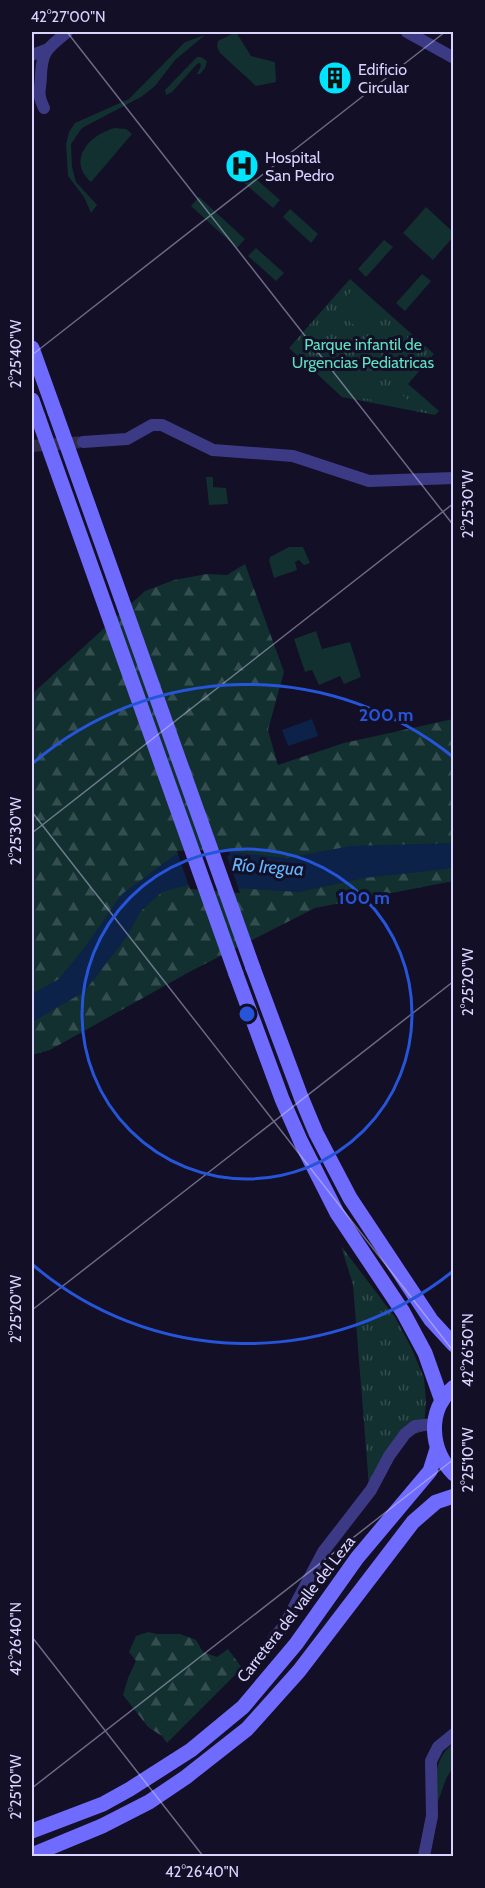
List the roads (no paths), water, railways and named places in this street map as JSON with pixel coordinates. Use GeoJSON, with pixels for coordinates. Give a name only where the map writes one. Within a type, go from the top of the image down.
{"type":"FeatureCollection","features":[{"type":"Feature","properties":{"kind":"main road"},"geometry":{"type":"LineString","coordinates":[[32,348],[253,968],[316,1133],[350,1198],[431,1320],[453,1345]]}},
{"type":"Feature","properties":{"kind":"main road"},"geometry":{"type":"LineString","coordinates":[[32,400],[282,1099],[337,1213],[403,1312],[425,1353],[442,1401]]}},
{"type":"Feature","properties":{"kind":"main road"},"geometry":{"type":"LineString","coordinates":[[453,1387],[442,1401],[434,1424],[436,1449],[453,1474]]}},
{"type":"Feature","properties":{"kind":"main road","name":"Carretera del valle del Leza"},"geometry":{"type":"LineString","coordinates":[[32,1832],[103,1804],[130,1790],[191,1750],[243,1707],[296,1644],[357,1558],[430,1471],[436,1449]]}},
{"type":"Feature","properties":{"kind":"main road"},"geometry":{"type":"LineString","coordinates":[[32,1855],[102,1826],[149,1802],[186,1777],[247,1729],[299,1671],[412,1522],[436,1502],[453,1496]]}},
{"type":"Feature","properties":{"kind":"street"},"geometry":{"type":"LineString","coordinates":[[40,68],[32,56],[48,49],[68,32]]}},
{"type":"Feature","properties":{"kind":"street"},"geometry":{"type":"LineString","coordinates":[[407,32],[453,58]]}},
{"type":"Feature","properties":{"kind":"street"},"geometry":{"type":"LineString","coordinates":[[37,99],[41,60],[48,49]]}},
{"type":"Feature","properties":{"kind":"street"},"geometry":{"type":"LineString","coordinates":[[85,442],[127,439],[152,426],[162,425],[213,450],[293,456],[369,481],[453,478]]}},
{"type":"Feature","properties":{"kind":"street"},"geometry":{"type":"LineString","coordinates":[[273,1639],[284,1626],[323,1552],[371,1490],[389,1456],[405,1434],[415,1426],[434,1424]]}},
{"type":"Feature","properties":{"kind":"street"},"geometry":{"type":"LineString","coordinates":[[424,1857],[432,1816],[431,1761],[438,1747],[453,1734]]}},
{"type":"Feature","properties":{"kind":"water"},"geometry":{"type":"Polygon","coordinates":[[[312,719],[318,736],[288,746],[282,730],[312,719]]]}},
{"type":"Feature","properties":{"kind":"water","name":"Río Iregua"},"geometry":{"type":"Polygon","coordinates":[[[453,843],[453,867],[446,869],[364,878],[299,892],[187,885],[162,892],[141,911],[125,939],[84,992],[32,1022],[32,994],[59,979],[85,947],[122,894],[175,855],[229,852],[287,858],[351,846],[453,843]]]}},
{"type":"Feature","properties":{"kind":"tunnel"},"geometry":{"type":"LineString","coordinates":[[32,446],[83,442]]}},
{"type":"Feature","properties":{"kind":"place","name":"Edificio Circular"},"geometry":{"type":"Point","coordinates":[335,78]}},
{"type":"Feature","properties":{"kind":"place","name":"Hospital San Pedro"},"geometry":{"type":"Point","coordinates":[242,166]}},
{"type":"Feature","properties":{"kind":"park label","name":"Parque infantil de Urgencias Pediatricas"},"geometry":{"type":"Point","coordinates":[363,353]}}]}
